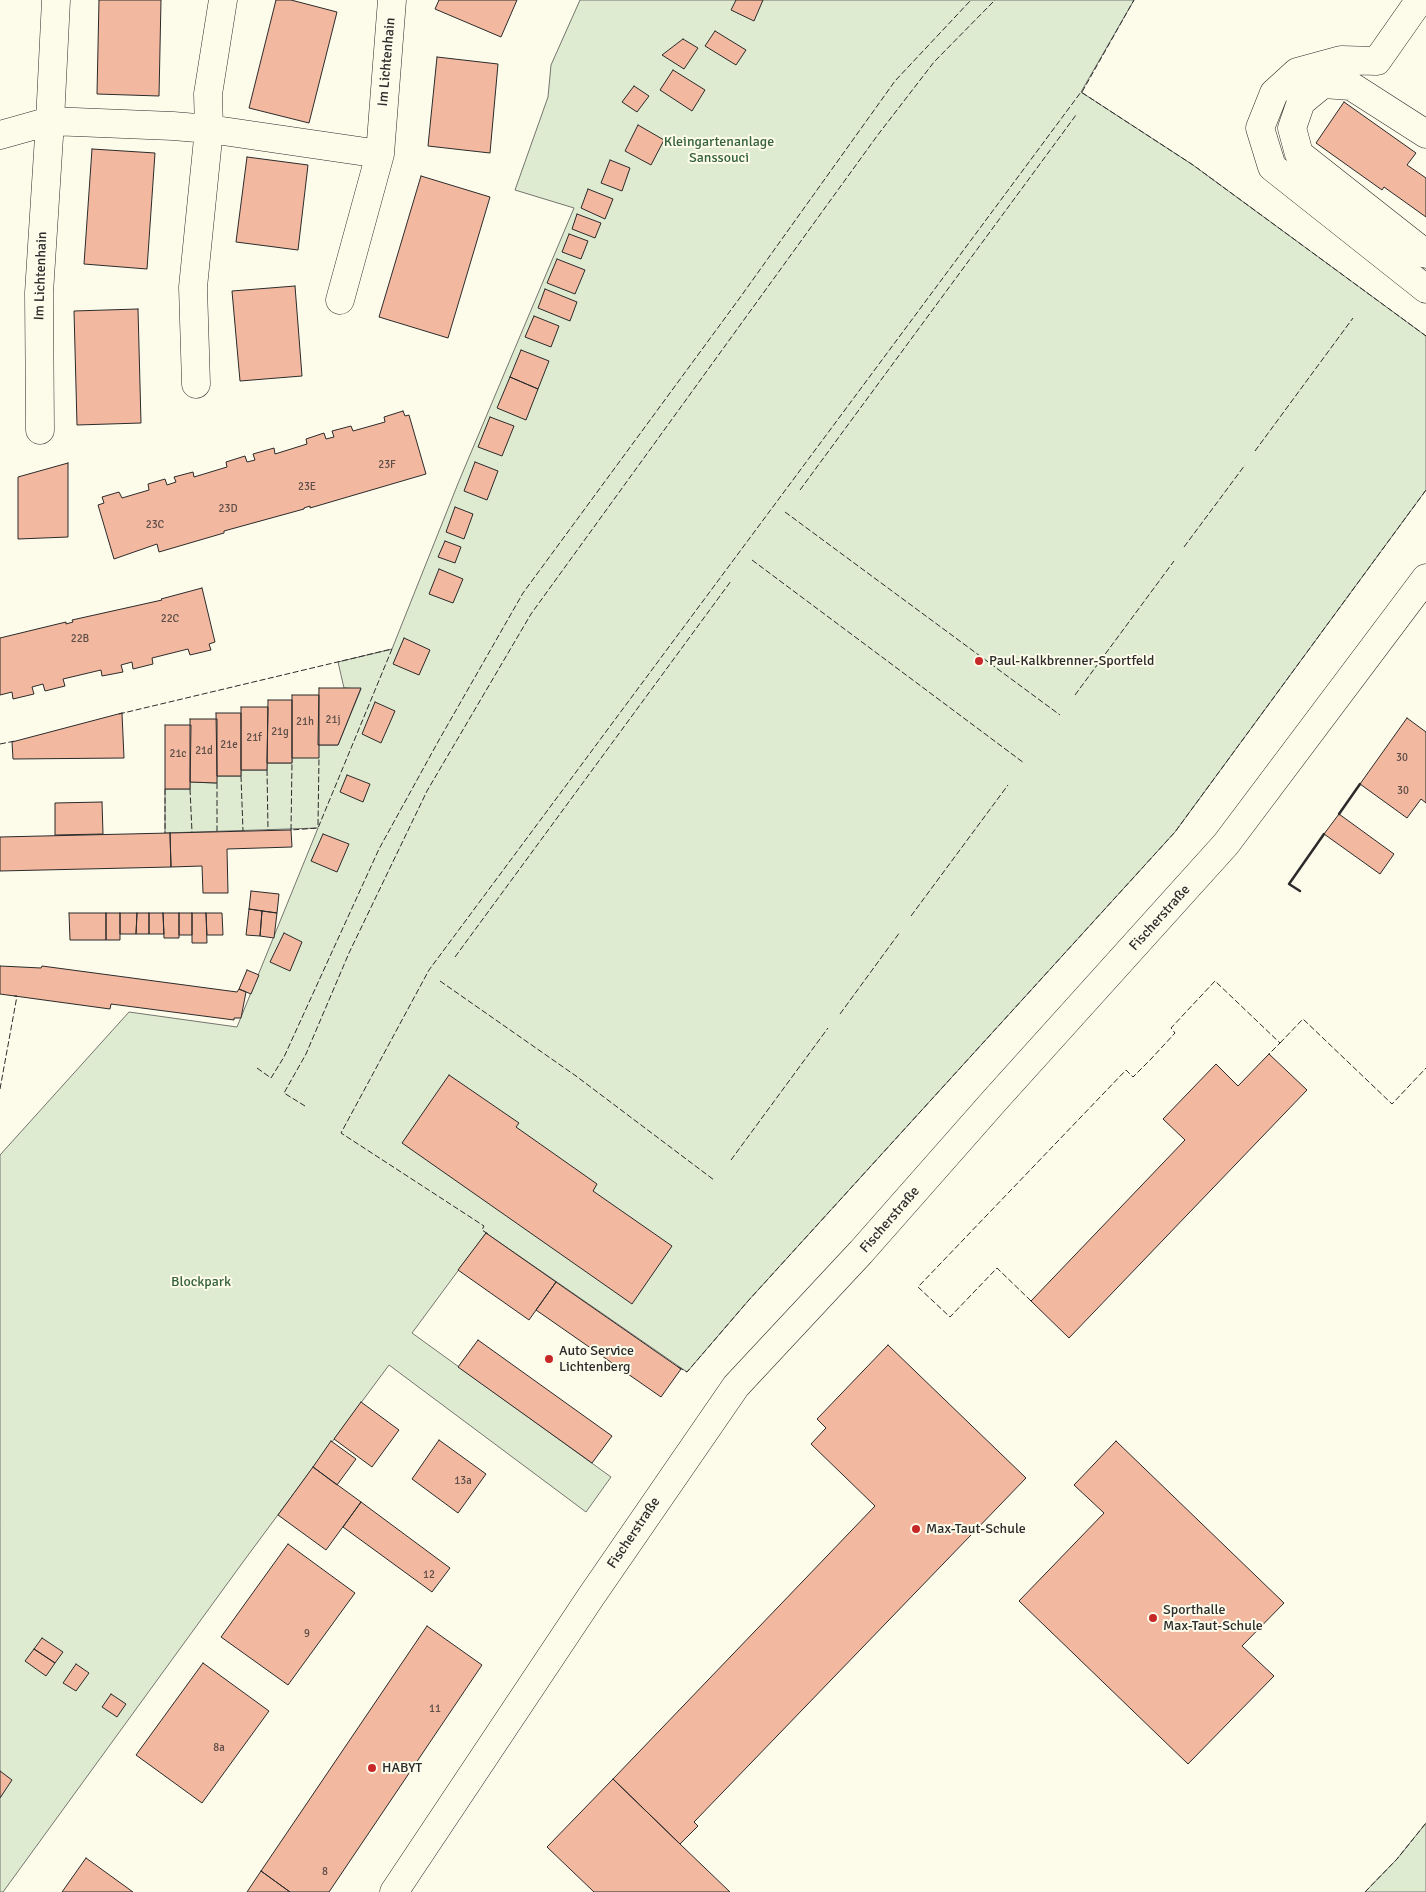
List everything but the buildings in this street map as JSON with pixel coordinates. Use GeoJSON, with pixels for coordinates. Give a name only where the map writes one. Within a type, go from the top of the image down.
{"type":"FeatureCollection","features":[{"type":"Feature","properties":{"kind":"street","name":"Im Lichtenhain"},"geometry":{"type":"LineString","coordinates":[[40,430],[39,293],[56,0]]}},
{"type":"Feature","properties":{"kind":"street"},"geometry":{"type":"LineString","coordinates":[[196,384],[193,287],[209,129],[208,94],[223,0]]}},
{"type":"Feature","properties":{"kind":"street","name":"Im Lichtenhain"},"geometry":{"type":"LineString","coordinates":[[340,300],[380,154],[392,0]]}},
{"type":"Feature","properties":{"kind":"street"},"geometry":{"type":"LineString","coordinates":[[1422,0],[1419,1],[1377,61],[1341,60],[1297,72],[1274,93],[1260,128],[1272,167],[1426,289]]}},
{"type":"Feature","properties":{"kind":"street"},"geometry":{"type":"LineString","coordinates":[[1426,134],[1351,86],[1323,84],[1301,102],[1292,128],[1299,154],[1426,254]]}},
{"type":"Feature","properties":{"kind":"street"},"geometry":{"type":"LineString","coordinates":[[0,135],[50,121],[173,126],[209,129],[380,154]]}},
{"type":"Feature","properties":{"kind":"street","name":"Fischerstraße"},"geometry":{"type":"LineString","coordinates":[[394,1892],[590,1598],[736,1386],[862,1252],[1226,844],[1426,578]]}},
{"type":"Feature","properties":{"kind":"green space"},"geometry":{"type":"Polygon","coordinates":[[[580,0],[1134,0],[1081,92],[1193,165],[1426,336],[1426,490],[1175,832],[748,1301],[687,1372],[486,1233],[412,1333],[611,1477],[586,1512],[389,1365],[3,1892],[0,1892],[0,1155],[129,1012],[237,1027],[318,828],[165,833],[165,789],[190,789],[190,782],[216,783],[217,776],[241,776],[241,770],[267,770],[267,763],[292,763],[292,758],[318,745],[338,745],[361,689],[344,688],[338,662],[392,649],[459,481],[574,208],[515,190],[548,97],[551,65],[580,0]]]}},
{"type":"Feature","properties":{"kind":"green space"},"geometry":{"type":"Polygon","coordinates":[[[1426,1823],[1426,1892],[1365,1892],[1397,1859],[1426,1823]]]}},
{"type":"Feature","properties":{"kind":"fence"},"geometry":{"type":"LineString","coordinates":[[257,1068],[271,1078],[284,1057],[379,849],[523,593],[739,299],[895,81],[971,0]]}},
{"type":"Feature","properties":{"kind":"fence"},"geometry":{"type":"LineString","coordinates":[[305,1106],[284,1093],[306,1054],[349,953],[427,791],[531,614],[877,136],[934,62],[995,0]]}},
{"type":"Feature","properties":{"kind":"fence"},"geometry":{"type":"LineString","coordinates":[[1082,92],[1134,0]]}},
{"type":"Feature","properties":{"kind":"fence"},"geometry":{"type":"LineString","coordinates":[[488,1234],[482,1230],[484,1226],[341,1133],[429,970],[1081,92],[1193,165],[1426,336]]}},
{"type":"Feature","properties":{"kind":"fence"},"geometry":{"type":"LineString","coordinates":[[800,490],[1076,115]]}},
{"type":"Feature","properties":{"kind":"fence"},"geometry":{"type":"LineString","coordinates":[[1255,451],[1353,318]]}},
{"type":"Feature","properties":{"kind":"fence"},"geometry":{"type":"LineString","coordinates":[[1184,547],[1245,465]]}},
{"type":"Feature","properties":{"kind":"fence"},"geometry":{"type":"LineString","coordinates":[[678,1367],[687,1372],[748,1301],[1175,832],[1426,490]]}},
{"type":"Feature","properties":{"kind":"fence"},"geometry":{"type":"LineString","coordinates":[[785,512],[1060,715]]}},
{"type":"Feature","properties":{"kind":"fence"},"geometry":{"type":"LineString","coordinates":[[752,560],[1024,763]]}},
{"type":"Feature","properties":{"kind":"fence"},"geometry":{"type":"LineString","coordinates":[[1075,695],[1174,561]]}},
{"type":"Feature","properties":{"kind":"fence"},"geometry":{"type":"LineString","coordinates":[[455,957],[731,581]]}},
{"type":"Feature","properties":{"kind":"fence"},"geometry":{"type":"LineString","coordinates":[[119,714],[392,649],[318,828],[291,830],[292,763]]}},
{"type":"Feature","properties":{"kind":"fence"},"geometry":{"type":"LineString","coordinates":[[0,744],[15,741]]}},
{"type":"Feature","properties":{"kind":"fence"},"geometry":{"type":"LineString","coordinates":[[318,825],[319,758]]}},
{"type":"Feature","properties":{"kind":"fence"},"geometry":{"type":"LineString","coordinates":[[267,770],[268,830]]}},
{"type":"Feature","properties":{"kind":"fence"},"geometry":{"type":"LineString","coordinates":[[241,776],[243,831]]}},
{"type":"Feature","properties":{"kind":"fence"},"geometry":{"type":"LineString","coordinates":[[217,783],[217,832]]}},
{"type":"Feature","properties":{"kind":"fence"},"geometry":{"type":"LineString","coordinates":[[911,916],[1008,785]]}},
{"type":"Feature","properties":{"kind":"fence"},"geometry":{"type":"LineString","coordinates":[[165,789],[165,833]]}},
{"type":"Feature","properties":{"kind":"fence"},"geometry":{"type":"LineString","coordinates":[[190,789],[192,832]]}},
{"type":"Feature","properties":{"kind":"fence"},"geometry":{"type":"LineString","coordinates":[[840,1014],[900,932]]}},
{"type":"Feature","properties":{"kind":"fence"},"geometry":{"type":"LineString","coordinates":[[440,981],[576,1076],[714,1180]]}},
{"type":"Feature","properties":{"kind":"fence"},"geometry":{"type":"LineString","coordinates":[[1031,1301],[997,1268],[950,1317],[918,1287],[1126,1070],[1133,1077],[1151,1059],[1175,1033],[1171,1028],[1215,981],[1280,1043],[1269,1054]]}},
{"type":"Feature","properties":{"kind":"fence"},"geometry":{"type":"LineString","coordinates":[[0,1089],[17,996],[14,996]]}},
{"type":"Feature","properties":{"kind":"fence"},"geometry":{"type":"LineString","coordinates":[[1280,1043],[1303,1019],[1392,1104],[1426,1068]]}},
{"type":"Feature","properties":{"kind":"fence"},"geometry":{"type":"LineString","coordinates":[[731,1160],[828,1028]]}},
{"type":"Feature","properties":{"kind":"fence"},"geometry":{"type":"LineString","coordinates":[[1365,1892],[1397,1859],[1426,1823]]}},
{"type":"Feature","properties":{"kind":"wall"},"geometry":{"type":"LineString","coordinates":[[1339,814],[1360,784]]}},
{"type":"Feature","properties":{"kind":"wall"},"geometry":{"type":"LineString","coordinates":[[1300,891],[1289,884],[1324,834]]}},
{"type":"Feature","properties":{"kind":"place","name":"Paul-Kalkbrenner-Sportfeld"},"geometry":{"type":"Point","coordinates":[979,661]}},
{"type":"Feature","properties":{"kind":"place","name":"Auto Service Lichtenberg"},"geometry":{"type":"Point","coordinates":[549,1359]}},
{"type":"Feature","properties":{"kind":"place","name":"Max-Taut-Schule"},"geometry":{"type":"Point","coordinates":[916,1529]}},
{"type":"Feature","properties":{"kind":"place","name":"Sporthalle Max-Taut-Schule"},"geometry":{"type":"Point","coordinates":[1153,1618]}},
{"type":"Feature","properties":{"kind":"place","name":"HABYT"},"geometry":{"type":"Point","coordinates":[372,1768]}},
{"type":"Feature","properties":{"kind":"park label","name":"Kleingartenanlage Sanssouci"},"geometry":{"type":"Point","coordinates":[719,150]}},
{"type":"Feature","properties":{"kind":"park label","name":"Blockpark"},"geometry":{"type":"Point","coordinates":[201,1282]}}]}
